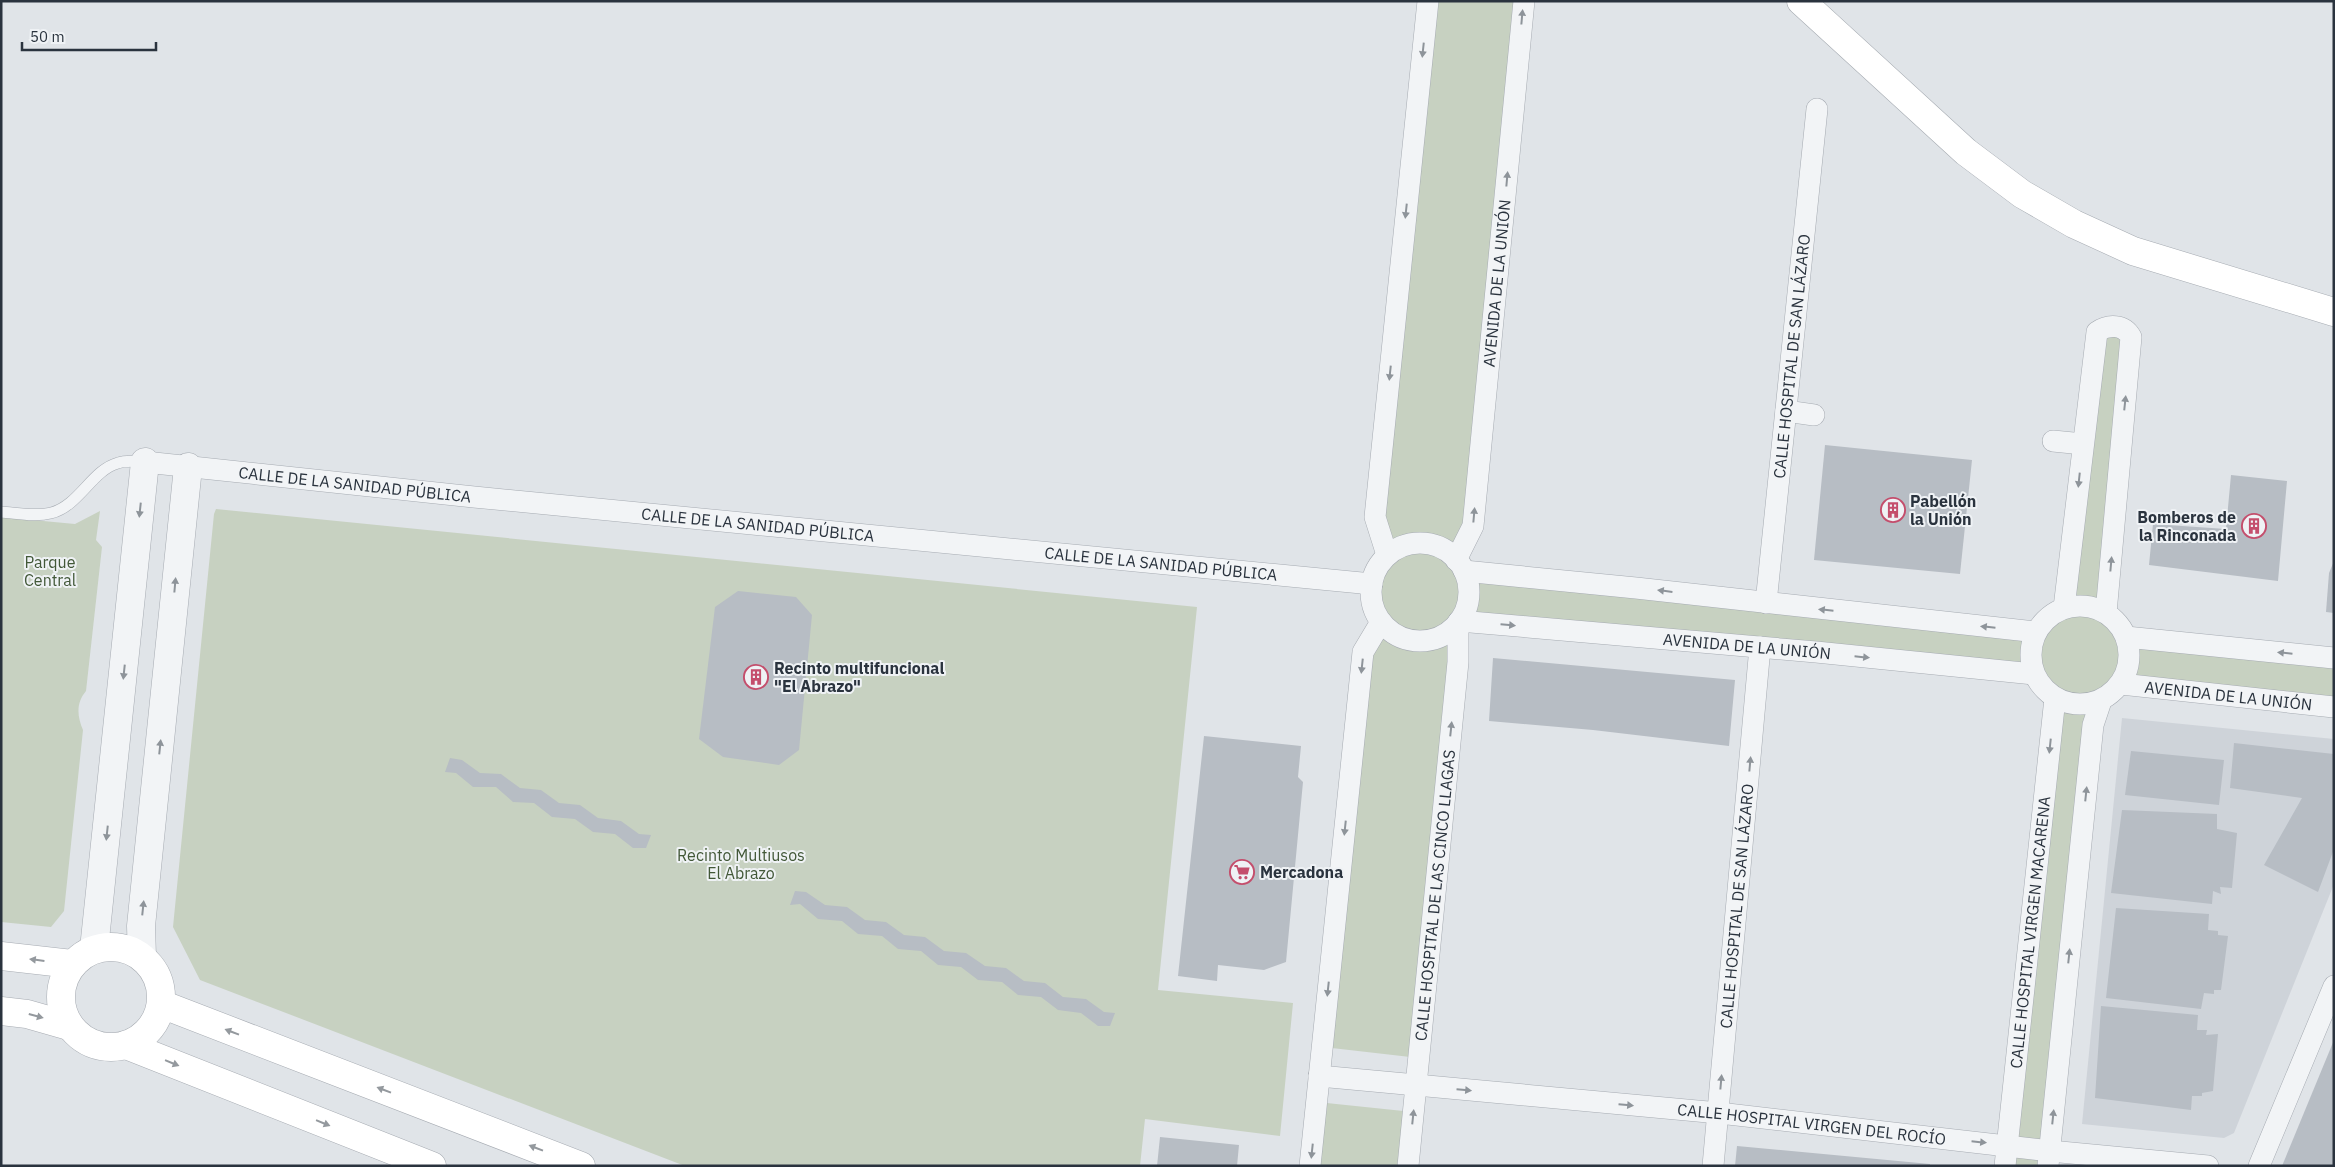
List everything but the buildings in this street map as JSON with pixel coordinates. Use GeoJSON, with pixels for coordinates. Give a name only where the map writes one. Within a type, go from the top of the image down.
{"type":"FeatureCollection","features":[{"type":"Feature","properties":{"kind":"main road"},"geometry":{"type":"LineString","coordinates":[[1801,1],[1966,152],[2022,194],[2074,224],[2133,251],[2334,312]]}},
{"type":"Feature","properties":{"kind":"main road"},"geometry":{"type":"LineString","coordinates":[[1,1011],[27,1014],[69,1026],[88,1042],[101,1046],[126,1045],[139,1039],[150,1030],[157,1018],[162,991],[158,978],[151,966],[131,950],[119,947],[106,946],[83,957],[64,978],[60,994],[62,1011],[69,1026]]}},
{"type":"Feature","properties":{"kind":"main road"},"geometry":{"type":"LineString","coordinates":[[1,956],[83,957]]}},
{"type":"Feature","properties":{"kind":"main road"},"geometry":{"type":"LineString","coordinates":[[161,1004],[581,1166]]}},
{"type":"Feature","properties":{"kind":"main road"},"geometry":{"type":"LineString","coordinates":[[126,1045],[432,1166]]}},
{"type":"Feature","properties":{"kind":"street"},"geometry":{"type":"LineString","coordinates":[[1387,555],[1376,518],[1428,1]]}},
{"type":"Feature","properties":{"kind":"street","name":"AVENIDA DE LA UNIÓN"},"geometry":{"type":"LineString","coordinates":[[1460,566],[1473,526],[1524,1]]}},
{"type":"Feature","properties":{"kind":"street","name":"CALLE HOSPITAL DE SAN LÁZARO"},"geometry":{"type":"LineString","coordinates":[[1766,603],[1817,110]]}},
{"type":"Feature","properties":{"kind":"street"},"geometry":{"type":"LineString","coordinates":[[2064,608],[2097,332],[2104,327],[2123,328],[2131,337],[2106,613]]}},
{"type":"Feature","properties":{"kind":"street"},"geometry":{"type":"LineString","coordinates":[[1786,411],[1814,415]]}},
{"type":"Feature","properties":{"kind":"street"},"geometry":{"type":"LineString","coordinates":[[2053,441],[2083,444]]}},
{"type":"Feature","properties":{"kind":"street"},"geometry":{"type":"LineString","coordinates":[[83,957],[144,462]]}},
{"type":"Feature","properties":{"kind":"street","name":"CALLE DE LA SANIDAD PÚBLICA"},"geometry":{"type":"LineString","coordinates":[[144,462],[474,497],[1372,584]]}},
{"type":"Feature","properties":{"kind":"street"},"geometry":{"type":"LineString","coordinates":[[142,957],[142,919],[188,467]]}},
{"type":"Feature","properties":{"kind":"street"},"geometry":{"type":"LineString","coordinates":[[1415,544],[1437,547],[1460,566],[1468,584],[1466,609],[1459,622],[1449,631],[1435,638],[1420,641],[1406,639],[1392,632],[1381,622],[1373,608],[1372,578],[1378,566],[1387,555],[1400,547],[1415,544]]}},
{"type":"Feature","properties":{"kind":"street"},"geometry":{"type":"LineString","coordinates":[[1460,566],[1766,603],[2036,632]]}},
{"type":"Feature","properties":{"kind":"street"},"geometry":{"type":"LineString","coordinates":[[2093,607],[2106,613],[2116,621],[2126,637],[2130,657],[2128,671],[2122,684],[2101,700],[2086,705],[2070,704],[2055,698],[2042,688],[2034,674],[2031,646],[2036,632],[2053,614],[2064,608],[2093,607]]}},
{"type":"Feature","properties":{"kind":"street"},"geometry":{"type":"LineString","coordinates":[[1310,1166],[1363,652],[1381,622]]}},
{"type":"Feature","properties":{"kind":"street","name":"AVENIDA DE LA UNIÓN"},"geometry":{"type":"LineString","coordinates":[[1459,622],[1760,647],[2034,674]]}},
{"type":"Feature","properties":{"kind":"street","name":"CALLE HOSPITAL DE LAS CINCO LLAGAS"},"geometry":{"type":"LineString","coordinates":[[1408,1166],[1458,662],[1459,622]]}},
{"type":"Feature","properties":{"kind":"street"},"geometry":{"type":"LineString","coordinates":[[2126,637],[2334,658]]}},
{"type":"Feature","properties":{"kind":"street","name":"CALLE HOSPITAL DE SAN LÁZARO"},"geometry":{"type":"LineString","coordinates":[[1713,1166],[1760,647]]}},
{"type":"Feature","properties":{"kind":"street","name":"AVENIDA DE LA UNIÓN"},"geometry":{"type":"LineString","coordinates":[[2122,684],[2334,707]]}},
{"type":"Feature","properties":{"kind":"street","name":"CALLE HOSPITAL VIRGEN MACARENA"},"geometry":{"type":"LineString","coordinates":[[2006,1155],[2055,698]]}},
{"type":"Feature","properties":{"kind":"street"},"geometry":{"type":"LineString","coordinates":[[2049,1158],[2093,725],[2101,700]]}},
{"type":"Feature","properties":{"kind":"street"},"geometry":{"type":"LineString","coordinates":[[2259,1166],[2334,986]]}},
{"type":"Feature","properties":{"kind":"street","name":"CALLE HOSPITAL VIRGEN DEL ROCÍO"},"geometry":{"type":"LineString","coordinates":[[1319,1076],[1718,1113],[2006,1155],[2208,1166]]}},
{"type":"Feature","properties":{"kind":"lane"},"geometry":{"type":"LineString","coordinates":[[1,512],[36,515],[52,513],[69,504],[116,463],[144,462]]}},
{"type":"Feature","properties":{"kind":"shaded area"},"geometry":{"type":"Polygon","coordinates":[[[2122,718],[2334,739],[2334,884],[2234,1133],[2224,1138],[2082,1124],[2122,718]]]}},
{"type":"Feature","properties":{"kind":"green space"},"geometry":{"type":"Polygon","coordinates":[[[1428,1],[1524,1],[1473,526],[1456,560],[2036,632],[2053,614],[2065,608],[2095,345],[2123,328],[2106,613],[2117,621],[2124,631],[2334,658],[2334,707],[2122,684],[2101,701],[2048,1166],[2005,1166],[2055,698],[2042,688],[2034,674],[1458,623],[1419,1058],[1323,1047],[1363,652],[1381,622],[1376,613],[1372,587],[1376,571],[1387,555],[1375,517],[1428,1]]]}},
{"type":"Feature","properties":{"kind":"green space","name":"Recinto Multiusos El Abrazo"},"geometry":{"type":"Polygon","coordinates":[[[216,509],[1197,607],[1158,990],[1293,1003],[1280,1136],[1145,1119],[1140,1166],[685,1166],[200,980],[173,927],[216,509]]]}},
{"type":"Feature","properties":{"kind":"green space","name":"Parque Central"},"geometry":{"type":"Polygon","coordinates":[[[100,511],[96,540],[102,547],[86,691],[80,700],[78,710],[83,730],[64,911],[51,927],[1,922],[1,517],[75,524],[100,511]]]}},
{"type":"Feature","properties":{"kind":"green space"},"geometry":{"type":"Polygon","coordinates":[[[1317,1102],[1413,1112],[1408,1166],[1310,1166],[1317,1102]]]}},
{"type":"Feature","properties":{"kind":"place","name":"Pabellón la Unión"},"geometry":{"type":"Point","coordinates":[1893,510]}},
{"type":"Feature","properties":{"kind":"place","name":"Bomberos de la Rinconada"},"geometry":{"type":"Point","coordinates":[2254,526]}},
{"type":"Feature","properties":{"kind":"place","name":"Recinto multifuncional \"El Abrazo\""},"geometry":{"type":"Point","coordinates":[756,677]}},
{"type":"Feature","properties":{"kind":"place","name":"Mercadona"},"geometry":{"type":"Point","coordinates":[1242,872]}}]}
